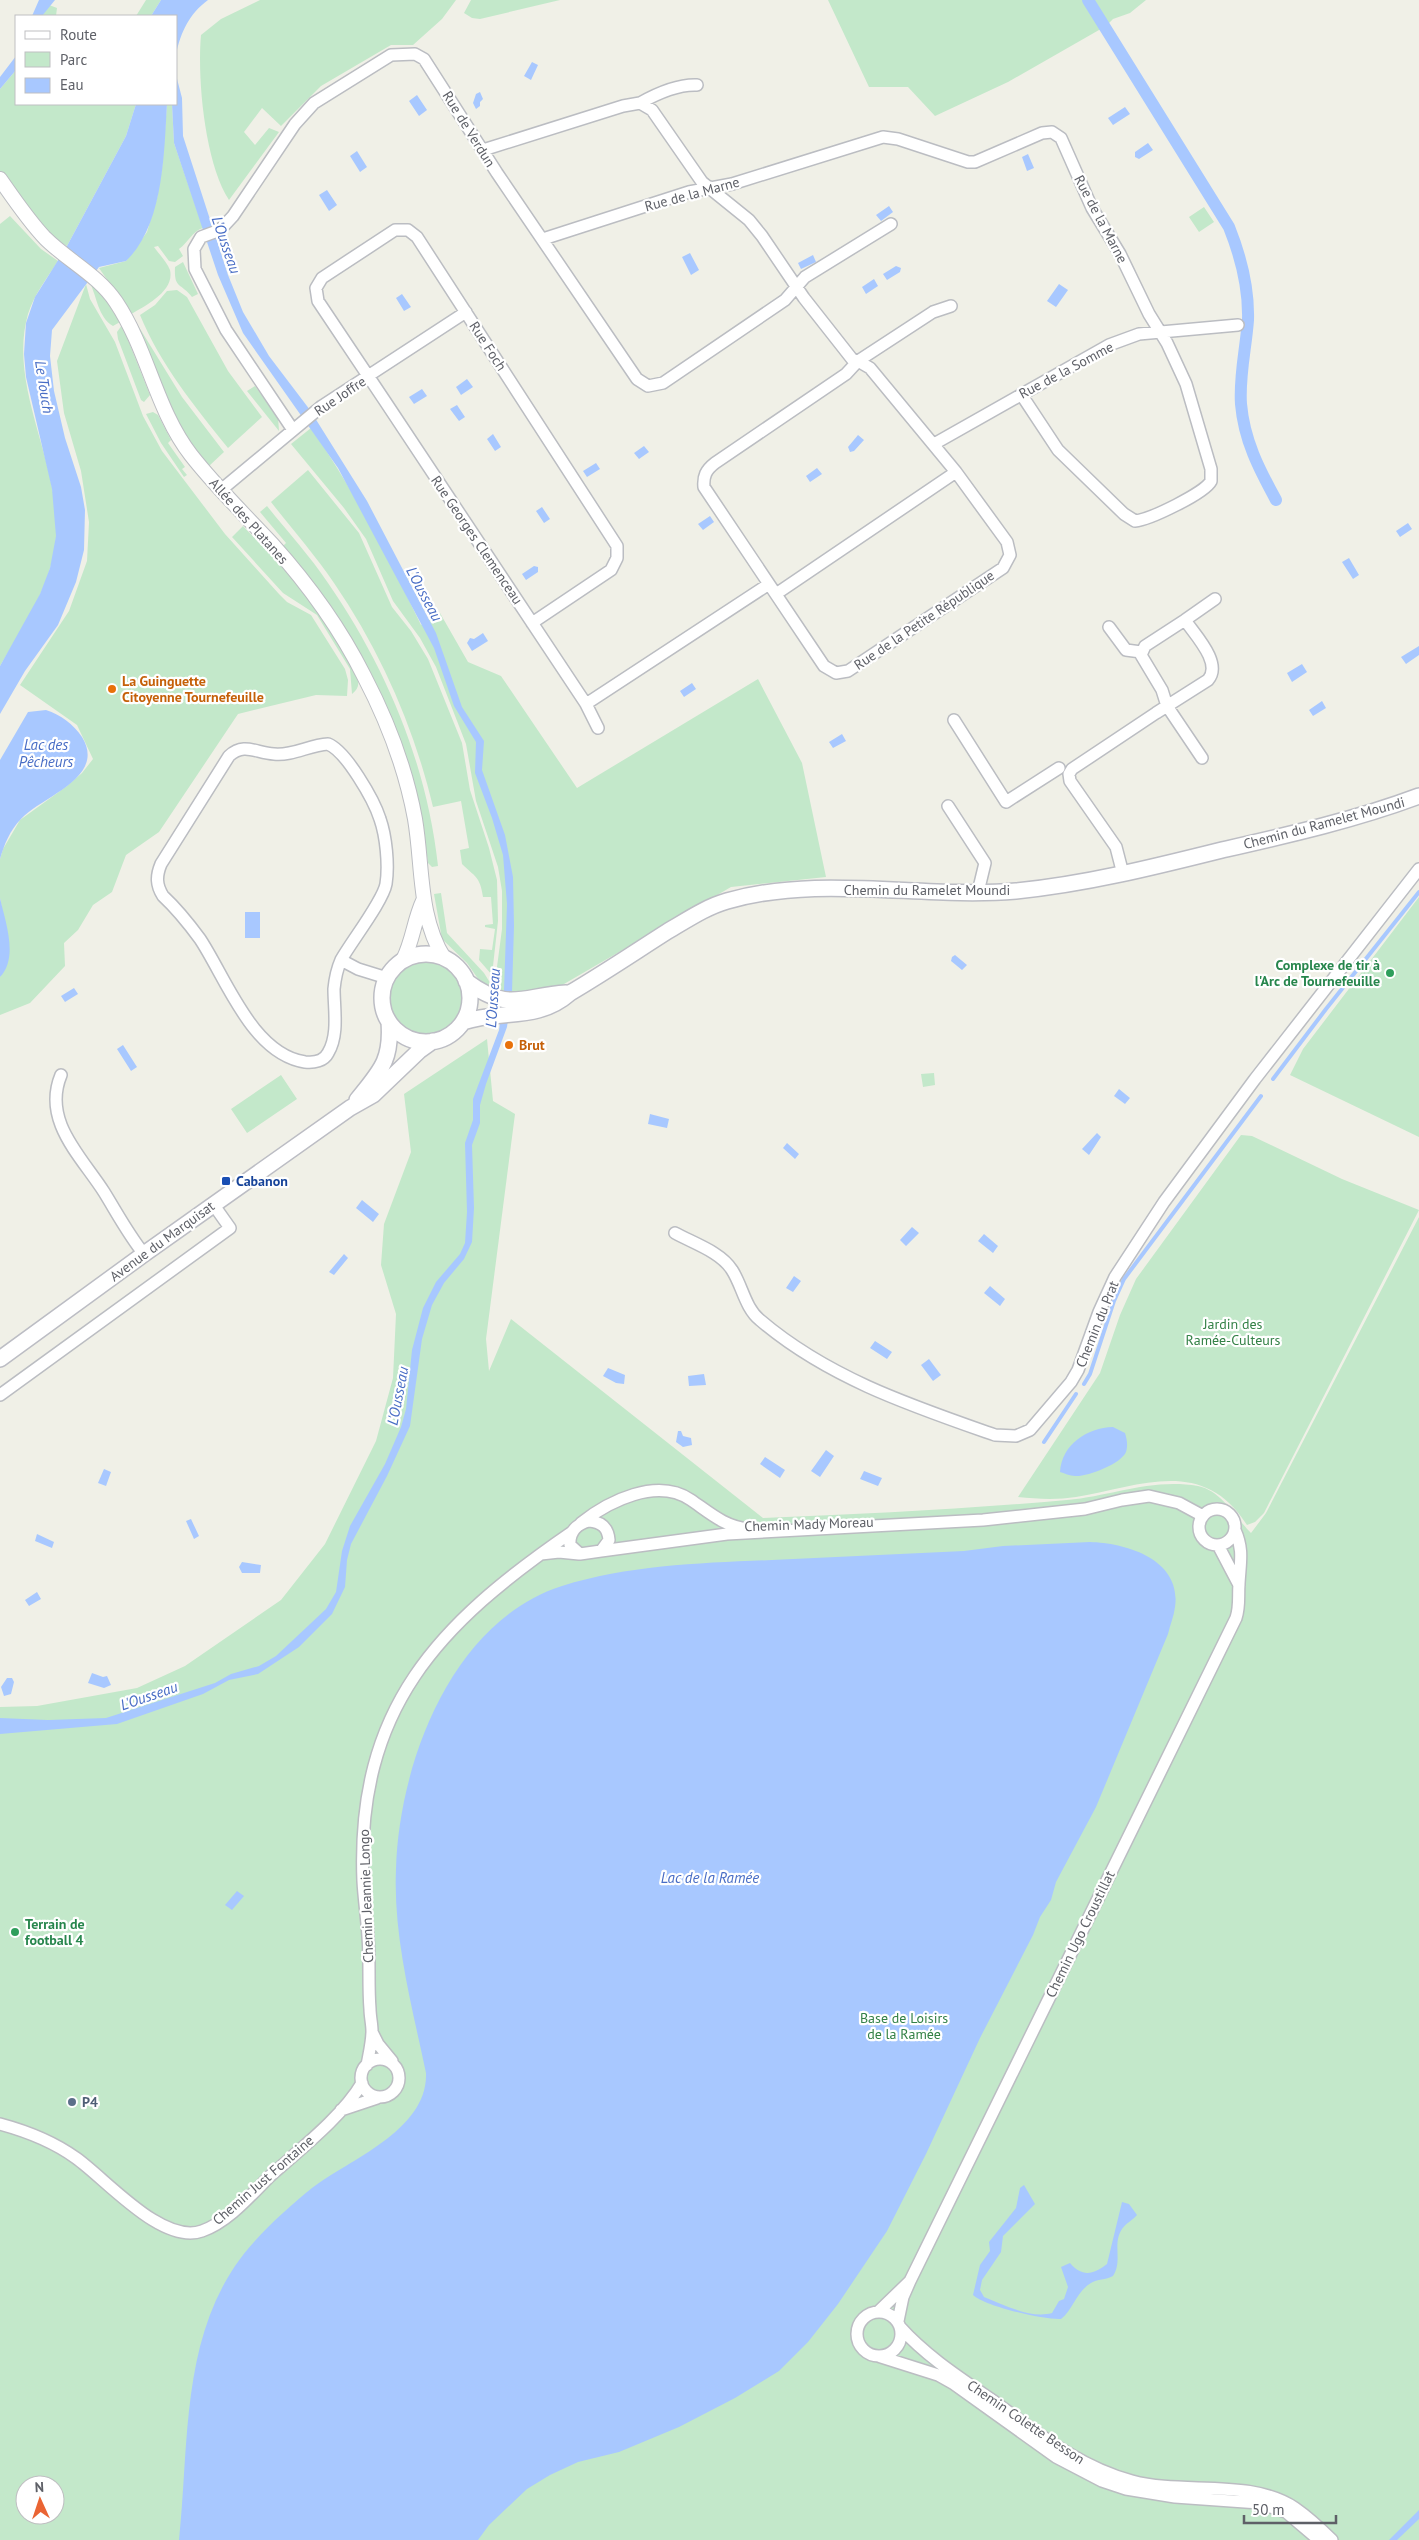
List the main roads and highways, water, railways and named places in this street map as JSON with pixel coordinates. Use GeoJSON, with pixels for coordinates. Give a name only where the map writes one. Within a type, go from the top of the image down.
{"type":"FeatureCollection","features":[{"type":"Feature","properties":{"kind":"main road","name":"Chemin du Ramelet Moundi"},"geometry":{"type":"LineString","coordinates":[[463,1022],[476,1017],[504,1016],[541,1010],[560,1002],[570,993],[694,915],[728,900],[806,889],[1015,891],[1123,874],[1344,819],[1419,796]]}},
{"type":"Feature","properties":{"kind":"main road"},"geometry":{"type":"LineString","coordinates":[[430,954],[444,958],[455,965],[466,981],[470,1000],[463,1022],[450,1034],[433,1041],[420,1042],[408,1038],[389,1022],[383,1008],[382,993],[386,978],[403,960],[416,955],[430,954]]}},
{"type":"Feature","properties":{"kind":"main road","name":"Chemin du Ramelet Moundi"},"geometry":{"type":"LineString","coordinates":[[466,981],[478,990],[506,1000],[528,1000],[570,993]]}},
{"type":"Feature","properties":{"kind":"main road","name":"Avenue du Marquisat"},"geometry":{"type":"LineString","coordinates":[[350,1108],[376,1077],[386,1060],[391,1044],[389,1022]]}},
{"type":"Feature","properties":{"kind":"main road","name":"Avenue du Marquisat"},"geometry":{"type":"LineString","coordinates":[[0,1359],[213,1204],[350,1108],[373,1095],[419,1051],[433,1041]]}},
{"type":"Feature","properties":{"kind":"water"},"geometry":{"type":"Polygon","coordinates":[[[39,0],[55,0],[43,15],[32,15],[39,0]]]}},
{"type":"Feature","properties":{"kind":"water"},"geometry":{"type":"Polygon","coordinates":[[[161,0],[208,0],[191,17],[178,46],[178,15],[152,15],[161,0]]]}},
{"type":"Feature","properties":{"kind":"water"},"geometry":{"type":"Polygon","coordinates":[[[15,57],[15,71],[0,89],[0,77],[15,57]]]}},
{"type":"Feature","properties":{"kind":"water"},"geometry":{"type":"Polygon","coordinates":[[[532,62],[538,65],[531,80],[524,76],[532,62]]]}},
{"type":"Feature","properties":{"kind":"water"},"geometry":{"type":"Polygon","coordinates":[[[178,83],[182,98],[183,136],[228,275],[243,312],[269,356],[310,410],[367,501],[436,633],[462,707],[484,741],[482,770],[505,835],[513,877],[512,992],[507,1027],[486,1084],[480,1105],[480,1123],[472,1145],[474,1208],[472,1242],[464,1259],[444,1283],[432,1305],[422,1339],[410,1426],[387,1476],[351,1544],[347,1560],[345,1587],[332,1614],[299,1647],[258,1674],[229,1680],[203,1694],[117,1724],[0,1734],[0,1718],[48,1720],[106,1718],[215,1683],[231,1674],[259,1666],[276,1656],[326,1609],[336,1592],[342,1551],[350,1526],[385,1464],[401,1427],[406,1409],[412,1350],[423,1308],[436,1282],[460,1254],[465,1243],[467,1212],[465,1143],[473,1120],[473,1099],[499,1030],[504,990],[507,904],[503,855],[492,818],[475,773],[476,742],[454,706],[434,648],[338,468],[243,333],[218,275],[174,143],[172,105],[178,105],[178,83]]]}},
{"type":"Feature","properties":{"kind":"water"},"geometry":{"type":"Polygon","coordinates":[[[480,92],[483,99],[480,102],[480,106],[476,109],[473,103],[476,94],[480,92]]]}},
{"type":"Feature","properties":{"kind":"water"},"geometry":{"type":"Polygon","coordinates":[[[417,95],[427,110],[419,116],[409,101],[417,95]]]}},
{"type":"Feature","properties":{"kind":"water","name":"Le Touch"},"geometry":{"type":"Polygon","coordinates":[[[136,105],[167,105],[160,187],[148,228],[139,246],[126,261],[99,267],[52,330],[50,356],[54,391],[65,438],[81,487],[85,510],[84,550],[76,582],[58,625],[25,671],[0,714],[0,666],[40,594],[50,568],[56,536],[52,489],[26,377],[24,354],[26,323],[35,297],[67,246],[126,136],[136,105]]]}},
{"type":"Feature","properties":{"kind":"water"},"geometry":{"type":"Polygon","coordinates":[[[1125,107],[1130,114],[1113,125],[1108,118],[1125,107]]]}},
{"type":"Feature","properties":{"kind":"water"},"geometry":{"type":"Polygon","coordinates":[[[1148,143],[1153,150],[1139,159],[1135,157],[1135,152],[1148,143]]]}},
{"type":"Feature","properties":{"kind":"water"},"geometry":{"type":"Polygon","coordinates":[[[357,151],[367,167],[360,172],[350,156],[357,151]]]}},
{"type":"Feature","properties":{"kind":"water"},"geometry":{"type":"Polygon","coordinates":[[[1028,154],[1034,168],[1027,171],[1022,157],[1028,154]]]}},
{"type":"Feature","properties":{"kind":"water"},"geometry":{"type":"Polygon","coordinates":[[[327,190],[337,205],[329,211],[319,195],[327,190]]]}},
{"type":"Feature","properties":{"kind":"water"},"geometry":{"type":"Polygon","coordinates":[[[889,206],[893,212],[881,221],[876,215],[889,206]]]}},
{"type":"Feature","properties":{"kind":"water"},"geometry":{"type":"Polygon","coordinates":[[[690,253],[699,270],[691,275],[682,257],[690,253]]]}},
{"type":"Feature","properties":{"kind":"water"},"geometry":{"type":"Polygon","coordinates":[[[813,255],[816,262],[801,269],[798,263],[813,255]]]}},
{"type":"Feature","properties":{"kind":"water"},"geometry":{"type":"Polygon","coordinates":[[[896,266],[901,268],[900,272],[887,280],[883,274],[896,266]]]}},
{"type":"Feature","properties":{"kind":"water"},"geometry":{"type":"Polygon","coordinates":[[[874,279],[878,286],[866,294],[862,287],[874,279]]]}},
{"type":"Feature","properties":{"kind":"water"},"geometry":{"type":"Polygon","coordinates":[[[1059,284],[1068,290],[1056,307],[1047,301],[1059,284]]]}},
{"type":"Feature","properties":{"kind":"water"},"geometry":{"type":"Polygon","coordinates":[[[402,294],[411,307],[404,311],[396,298],[402,294]]]}},
{"type":"Feature","properties":{"kind":"water"},"geometry":{"type":"Polygon","coordinates":[[[467,379],[473,387],[461,395],[456,387],[467,379]]]}},
{"type":"Feature","properties":{"kind":"water"},"geometry":{"type":"Polygon","coordinates":[[[422,389],[427,396],[414,404],[409,397],[422,389]]]}},
{"type":"Feature","properties":{"kind":"water"},"geometry":{"type":"Polygon","coordinates":[[[457,405],[465,417],[459,421],[450,409],[457,405]]]}},
{"type":"Feature","properties":{"kind":"water"},"geometry":{"type":"Polygon","coordinates":[[[493,434],[501,447],[495,451],[487,439],[493,434]]]}},
{"type":"Feature","properties":{"kind":"water"},"geometry":{"type":"Polygon","coordinates":[[[858,435],[864,440],[854,451],[850,452],[848,447],[858,435]]]}},
{"type":"Feature","properties":{"kind":"water"},"geometry":{"type":"Polygon","coordinates":[[[644,446],[649,452],[639,459],[634,453],[644,446]]]}},
{"type":"Feature","properties":{"kind":"water"},"geometry":{"type":"Polygon","coordinates":[[[596,463],[600,469],[587,477],[583,471],[596,463]]]}},
{"type":"Feature","properties":{"kind":"water"},"geometry":{"type":"Polygon","coordinates":[[[817,468],[822,474],[810,482],[806,476],[817,468]]]}},
{"type":"Feature","properties":{"kind":"water"},"geometry":{"type":"Polygon","coordinates":[[[542,507],[550,519],[544,523],[536,511],[542,507]]]}},
{"type":"Feature","properties":{"kind":"water"},"geometry":{"type":"Polygon","coordinates":[[[710,516],[714,522],[703,530],[698,524],[710,516]]]}},
{"type":"Feature","properties":{"kind":"water"},"geometry":{"type":"Polygon","coordinates":[[[1408,523],[1412,529],[1400,537],[1396,531],[1408,523]]]}},
{"type":"Feature","properties":{"kind":"water"},"geometry":{"type":"Polygon","coordinates":[[[1349,558],[1359,575],[1353,579],[1342,562],[1349,558]]]}},
{"type":"Feature","properties":{"kind":"water"},"geometry":{"type":"Polygon","coordinates":[[[534,566],[538,567],[538,572],[526,580],[522,574],[534,566]]]}},
{"type":"Feature","properties":{"kind":"water"},"geometry":{"type":"Polygon","coordinates":[[[483,633],[488,641],[472,651],[467,643],[470,638],[474,639],[483,633]]]}},
{"type":"Feature","properties":{"kind":"water"},"geometry":{"type":"Polygon","coordinates":[[[1419,646],[1419,655],[1406,664],[1401,657],[1419,646]]]}},
{"type":"Feature","properties":{"kind":"water"},"geometry":{"type":"Polygon","coordinates":[[[1302,664],[1307,672],[1292,682],[1287,673],[1302,664]]]}},
{"type":"Feature","properties":{"kind":"water"},"geometry":{"type":"Polygon","coordinates":[[[692,683],[696,689],[684,697],[680,691],[692,683]]]}},
{"type":"Feature","properties":{"kind":"water"},"geometry":{"type":"Polygon","coordinates":[[[1322,701],[1326,708],[1313,716],[1309,710],[1322,701]]]}},
{"type":"Feature","properties":{"kind":"water","name":"Lac des Pêcheurs"},"geometry":{"type":"Polygon","coordinates":[[[46,710],[57,714],[75,728],[82,737],[87,751],[86,764],[69,785],[17,823],[3,848],[0,859],[0,760],[28,712],[46,710]]]}},
{"type":"Feature","properties":{"kind":"water"},"geometry":{"type":"Polygon","coordinates":[[[842,734],[846,741],[833,748],[829,742],[842,734]]]}},
{"type":"Feature","properties":{"kind":"water"},"geometry":{"type":"Polygon","coordinates":[[[0,898],[10,949],[6,969],[0,977],[0,898]]]}},
{"type":"Feature","properties":{"kind":"water"},"geometry":{"type":"Polygon","coordinates":[[[245,912],[260,912],[260,938],[245,938],[245,912]]]}},
{"type":"Feature","properties":{"kind":"water"},"geometry":{"type":"Polygon","coordinates":[[[955,955],[967,965],[962,970],[951,961],[955,955]]]}},
{"type":"Feature","properties":{"kind":"water"},"geometry":{"type":"Polygon","coordinates":[[[74,988],[78,994],[65,1002],[61,996],[74,988]]]}},
{"type":"Feature","properties":{"kind":"water"},"geometry":{"type":"Polygon","coordinates":[[[123,1045],[137,1067],[131,1071],[117,1049],[123,1045]]]}},
{"type":"Feature","properties":{"kind":"water"},"geometry":{"type":"Polygon","coordinates":[[[1119,1089],[1130,1098],[1125,1104],[1114,1096],[1119,1089]]]}},
{"type":"Feature","properties":{"kind":"water"},"geometry":{"type":"Polygon","coordinates":[[[650,1114],[669,1119],[667,1128],[648,1124],[650,1114]]]}},
{"type":"Feature","properties":{"kind":"water"},"geometry":{"type":"Polygon","coordinates":[[[1097,1133],[1101,1137],[1089,1155],[1082,1149],[1097,1133]]]}},
{"type":"Feature","properties":{"kind":"water"},"geometry":{"type":"Polygon","coordinates":[[[787,1143],[799,1154],[795,1159],[783,1148],[787,1143]]]}},
{"type":"Feature","properties":{"kind":"water"},"geometry":{"type":"Polygon","coordinates":[[[362,1200],[379,1214],[373,1222],[356,1208],[362,1200]]]}},
{"type":"Feature","properties":{"kind":"water"},"geometry":{"type":"Polygon","coordinates":[[[912,1227],[919,1233],[906,1246],[900,1240],[912,1227]]]}},
{"type":"Feature","properties":{"kind":"water"},"geometry":{"type":"Polygon","coordinates":[[[984,1234],[998,1246],[993,1253],[978,1241],[984,1234]]]}},
{"type":"Feature","properties":{"kind":"water"},"geometry":{"type":"Polygon","coordinates":[[[344,1254],[348,1258],[334,1275],[329,1272],[344,1254]]]}},
{"type":"Feature","properties":{"kind":"water"},"geometry":{"type":"Polygon","coordinates":[[[794,1276],[801,1281],[793,1292],[786,1288],[794,1276]]]}},
{"type":"Feature","properties":{"kind":"water"},"geometry":{"type":"Polygon","coordinates":[[[990,1286],[1005,1299],[1000,1306],[984,1293],[990,1286]]]}},
{"type":"Feature","properties":{"kind":"water"},"geometry":{"type":"Polygon","coordinates":[[[875,1341],[892,1352],[887,1359],[870,1348],[875,1341]]]}},
{"type":"Feature","properties":{"kind":"water"},"geometry":{"type":"Polygon","coordinates":[[[929,1359],[941,1375],[933,1381],[921,1365],[929,1359]]]}},
{"type":"Feature","properties":{"kind":"water"},"geometry":{"type":"Polygon","coordinates":[[[608,1368],[625,1375],[624,1384],[616,1383],[603,1376],[608,1368]]]}},
{"type":"Feature","properties":{"kind":"water"},"geometry":{"type":"Polygon","coordinates":[[[704,1374],[706,1385],[689,1386],[688,1376],[704,1374]]]}},
{"type":"Feature","properties":{"kind":"water"},"geometry":{"type":"Polygon","coordinates":[[[1113,1427],[1125,1433],[1127,1447],[1123,1457],[1103,1469],[1080,1476],[1060,1472],[1065,1453],[1078,1439],[1085,1434],[1113,1427]]]}},
{"type":"Feature","properties":{"kind":"water"},"geometry":{"type":"Polygon","coordinates":[[[678,1431],[681,1431],[683,1436],[691,1438],[692,1445],[683,1447],[676,1442],[678,1431]]]}},
{"type":"Feature","properties":{"kind":"water"},"geometry":{"type":"Polygon","coordinates":[[[826,1450],[834,1456],[820,1477],[811,1471],[826,1450]]]}},
{"type":"Feature","properties":{"kind":"water"},"geometry":{"type":"Polygon","coordinates":[[[765,1457],[785,1470],[780,1478],[760,1464],[765,1457]]]}},
{"type":"Feature","properties":{"kind":"water"},"geometry":{"type":"Polygon","coordinates":[[[104,1469],[111,1472],[106,1486],[98,1483],[104,1469]]]}},
{"type":"Feature","properties":{"kind":"water"},"geometry":{"type":"Polygon","coordinates":[[[864,1471],[882,1478],[878,1486],[860,1479],[864,1471]]]}},
{"type":"Feature","properties":{"kind":"water"},"geometry":{"type":"Polygon","coordinates":[[[191,1519],[199,1536],[194,1539],[186,1521],[191,1519]]]}},
{"type":"Feature","properties":{"kind":"water"},"geometry":{"type":"Polygon","coordinates":[[[37,1534],[54,1542],[52,1548],[35,1541],[37,1534]]]}},
{"type":"Feature","properties":{"kind":"water","name":"Lac de la Ramée"},"geometry":{"type":"Polygon","coordinates":[[[1090,1542],[1120,1546],[1135,1551],[1149,1557],[1161,1566],[1170,1577],[1175,1591],[1175,1607],[1168,1634],[1096,1807],[1056,1882],[1051,1900],[1040,1917],[1033,1935],[980,2038],[926,2154],[887,2231],[838,2304],[808,2342],[779,2371],[735,2398],[679,2427],[619,2452],[578,2462],[550,2475],[527,2489],[489,2525],[478,2540],[179,2540],[190,2398],[205,2330],[218,2297],[235,2266],[251,2245],[271,2224],[312,2188],[384,2141],[401,2127],[414,2111],[423,2093],[426,2073],[400,1946],[397,1920],[396,1869],[399,1828],[408,1785],[421,1742],[439,1701],[462,1663],[490,1630],[523,1604],[562,1586],[639,1569],[719,1562],[964,1551],[1003,1546],[1090,1542]]]}},
{"type":"Feature","properties":{"kind":"water"},"geometry":{"type":"Polygon","coordinates":[[[242,1562],[261,1565],[260,1573],[242,1573],[239,1567],[242,1562]]]}},
{"type":"Feature","properties":{"kind":"water"},"geometry":{"type":"Polygon","coordinates":[[[37,1592],[41,1599],[29,1606],[25,1600],[37,1592]]]}},
{"type":"Feature","properties":{"kind":"water"},"geometry":{"type":"Polygon","coordinates":[[[92,1673],[103,1677],[107,1676],[111,1685],[104,1688],[88,1683],[92,1673]]]}},
{"type":"Feature","properties":{"kind":"water"},"geometry":{"type":"Polygon","coordinates":[[[7,1678],[12,1678],[14,1682],[11,1694],[4,1696],[1,1687],[7,1678]]]}},
{"type":"Feature","properties":{"kind":"water"},"geometry":{"type":"Polygon","coordinates":[[[237,1891],[244,1896],[232,1910],[225,1905],[237,1891]]]}},
{"type":"Feature","properties":{"kind":"water"},"geometry":{"type":"Polygon","coordinates":[[[1024,2185],[1035,2204],[1003,2236],[1001,2252],[982,2280],[980,2290],[984,2297],[1027,2313],[1052,2313],[1059,2301],[1064,2299],[1068,2287],[1061,2267],[1070,2263],[1079,2271],[1088,2273],[1107,2264],[1122,2202],[1129,2204],[1137,2215],[1124,2227],[1119,2235],[1117,2264],[1113,2276],[1093,2282],[1086,2287],[1061,2319],[1015,2312],[989,2304],[973,2295],[980,2265],[990,2251],[989,2242],[1016,2208],[1020,2188],[1024,2185]]]}},
{"type":"Feature","properties":{"kind":"water"},"geometry":{"type":"Polygon","coordinates":[[[1419,2510],[1419,2519],[1397,2540],[1389,2540],[1419,2510]]]}},
{"type":"Feature","properties":{"kind":"waterway"},"geometry":{"type":"LineString","coordinates":[[1088,0],[1229,227],[1241,261],[1248,308],[1241,383],[1241,404],[1245,430],[1253,454],[1276,500]]}},
{"type":"Feature","properties":{"kind":"waterway"},"geometry":{"type":"LineString","coordinates":[[1273,1079],[1419,892]]}},
{"type":"Feature","properties":{"kind":"waterway"},"geometry":{"type":"LineString","coordinates":[[1084,1384],[1090,1374],[1114,1301],[1124,1279],[1261,1096]]}},
{"type":"Feature","properties":{"kind":"waterway"},"geometry":{"type":"LineString","coordinates":[[1044,1442],[1076,1394]]}},
{"type":"Feature","properties":{"kind":"place","name":"La Guinguette Citoyenne Tournefeuille"},"geometry":{"type":"Point","coordinates":[112,689]}},
{"type":"Feature","properties":{"kind":"place","name":"Complexe de tir à l'Arc de Tournefeuille"},"geometry":{"type":"Point","coordinates":[1390,973]}},
{"type":"Feature","properties":{"kind":"place","name":"Brut"},"geometry":{"type":"Point","coordinates":[509,1045]}},
{"type":"Feature","properties":{"kind":"place","name":"Cabanon"},"geometry":{"type":"Point","coordinates":[226,1181]}},
{"type":"Feature","properties":{"kind":"place","name":"Terrain de football 4"},"geometry":{"type":"Point","coordinates":[15,1932]}},
{"type":"Feature","properties":{"kind":"place","name":"P4"},"geometry":{"type":"Point","coordinates":[72,2102]}},
{"type":"Feature","properties":{"kind":"water label","name":"L'Ousseau"},"geometry":{"type":"Point","coordinates":[226,245]}},
{"type":"Feature","properties":{"kind":"water label","name":"L'Ousseau"},"geometry":{"type":"Point","coordinates":[424,594]}},
{"type":"Feature","properties":{"kind":"water label","name":"L'Ousseau"},"geometry":{"type":"Point","coordinates":[493,998]}},
{"type":"Feature","properties":{"kind":"water label","name":"L'Ousseau"},"geometry":{"type":"Point","coordinates":[398,1396]}},
{"type":"Feature","properties":{"kind":"water label","name":"L'Ousseau"},"geometry":{"type":"Point","coordinates":[149,1696]}},
{"type":"Feature","properties":{"kind":"park label","name":"Jardin des Ramée-Culteurs"},"geometry":{"type":"Point","coordinates":[1233,1332]}},
{"type":"Feature","properties":{"kind":"park label","name":"Base de Loisirs de la Ramée"},"geometry":{"type":"Point","coordinates":[904,2026]}}]}
